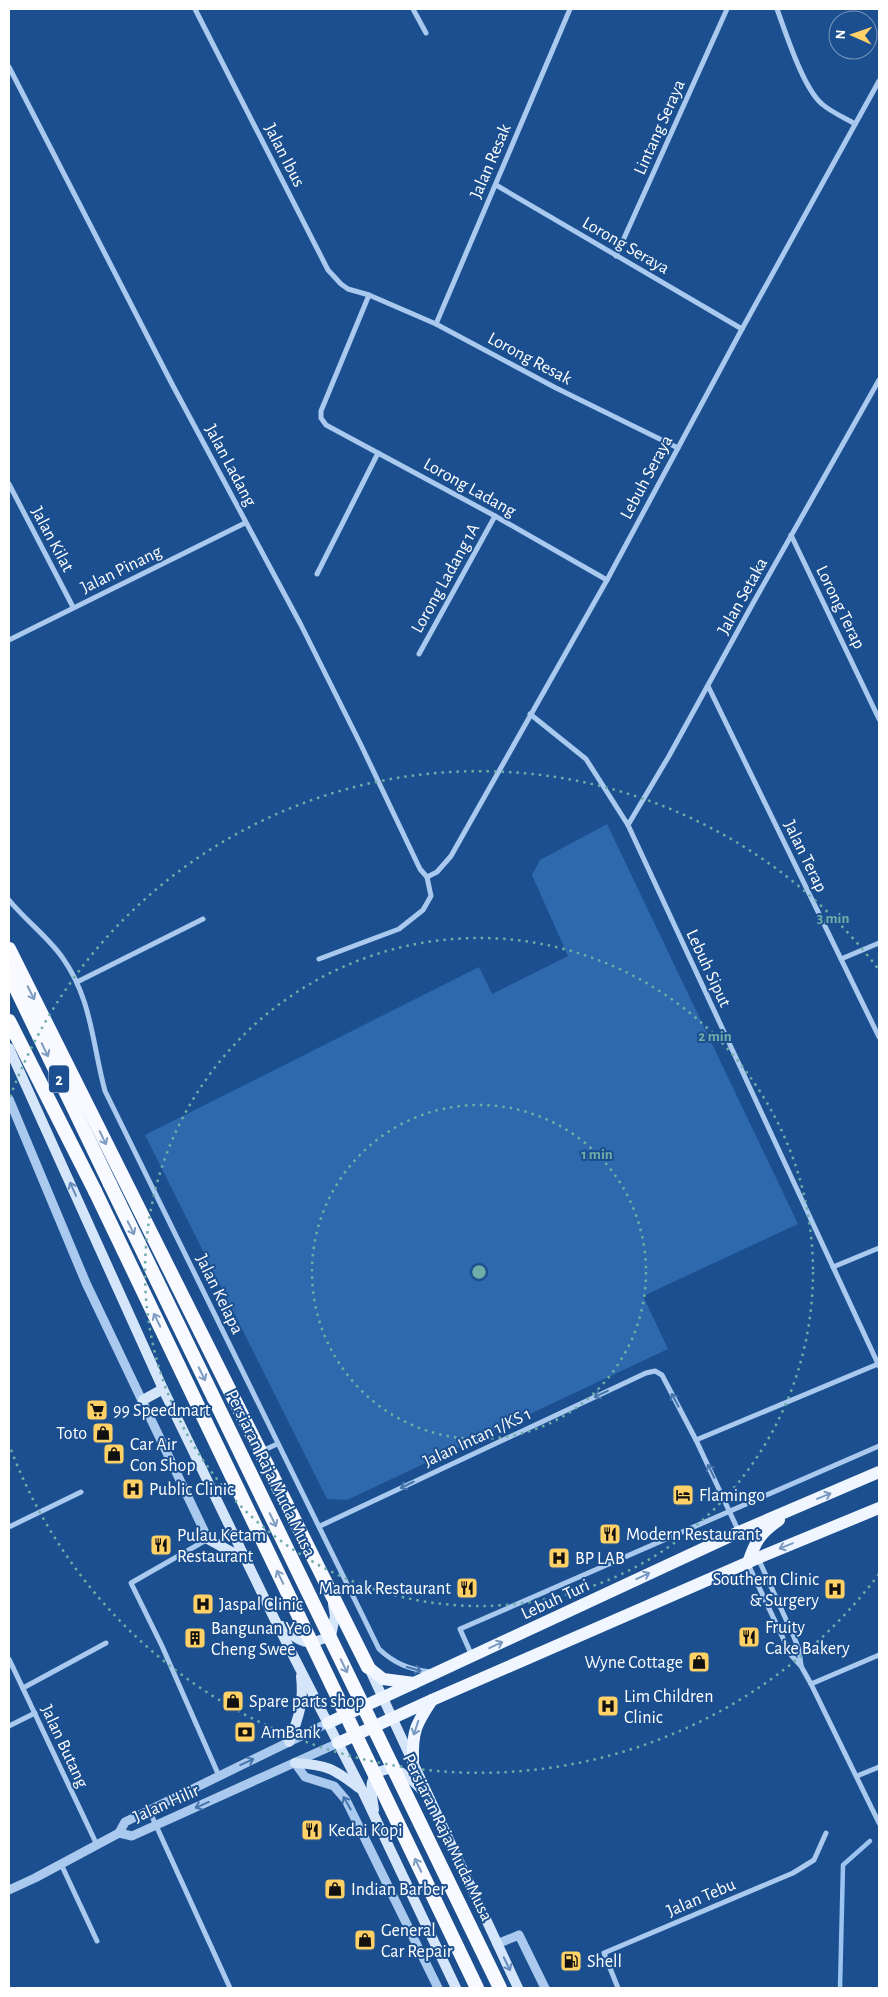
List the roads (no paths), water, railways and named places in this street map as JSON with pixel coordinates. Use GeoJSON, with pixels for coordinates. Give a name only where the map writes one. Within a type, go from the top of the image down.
{"type":"FeatureCollection","features":[{"type":"Feature","properties":{"kind":"highway"},"geometry":{"type":"LineString","coordinates":[[9,949],[368,1667]]}},
{"type":"Feature","properties":{"kind":"highway","name":"Persiaran Raja Muda Musa"},"geometry":{"type":"LineString","coordinates":[[9,974],[500,1988]]}},
{"type":"Feature","properties":{"kind":"highway","name":"Persiaran Raja Muda Musa"},"geometry":{"type":"LineString","coordinates":[[9,1021],[95,1191],[477,1988]]}},
{"type":"Feature","properties":{"kind":"main road"},"geometry":{"type":"LineString","coordinates":[[9,1048],[163,1389],[275,1620],[362,1790],[456,1988]]}},
{"type":"Feature","properties":{"kind":"main road"},"geometry":{"type":"LineString","coordinates":[[143,1400],[163,1389]]}},
{"type":"Feature","properties":{"kind":"main road","name":"Lebuh Turi"},"geometry":{"type":"LineString","coordinates":[[328,1722],[739,1532],[879,1472]]}},
{"type":"Feature","properties":{"kind":"main road"},"geometry":{"type":"LineString","coordinates":[[753,1560],[755,1543],[766,1529],[800,1505]]}},
{"type":"Feature","properties":{"kind":"main road"},"geometry":{"type":"LineString","coordinates":[[338,1743],[753,1560],[879,1508]]}},
{"type":"Feature","properties":{"kind":"main road"},"geometry":{"type":"LineString","coordinates":[[208,1540],[246,1560]]}},
{"type":"Feature","properties":{"kind":"main road"},"geometry":{"type":"LineString","coordinates":[[275,1620],[296,1640],[314,1643],[330,1636],[335,1616],[332,1596]]}},
{"type":"Feature","properties":{"kind":"main road"},"geometry":{"type":"LineString","coordinates":[[368,1667],[383,1678],[415,1683]]}},
{"type":"Feature","properties":{"kind":"main road"},"geometry":{"type":"LineString","coordinates":[[368,1667],[518,1988]]}},
{"type":"Feature","properties":{"kind":"main road"},"geometry":{"type":"LineString","coordinates":[[289,1742],[300,1715],[303,1694],[301,1670]]}},
{"type":"Feature","properties":{"kind":"main road"},"geometry":{"type":"LineString","coordinates":[[413,1761],[413,1740],[417,1723],[432,1700]]}},
{"type":"Feature","properties":{"kind":"main road"},"geometry":{"type":"LineString","coordinates":[[295,1763],[321,1765],[340,1773],[362,1790]]}},
{"type":"Feature","properties":{"kind":"main road"},"geometry":{"type":"LineString","coordinates":[[376,1821],[372,1782],[378,1772],[386,1769],[396,1770],[405,1774],[427,1795]]}},
{"type":"Feature","properties":{"kind":"street","name":"Jalan Ibus"},"geometry":{"type":"LineString","coordinates":[[195,9],[328,270],[341,284],[357,293],[369,295]]}},
{"type":"Feature","properties":{"kind":"street"},"geometry":{"type":"LineString","coordinates":[[413,9],[426,34]]}},
{"type":"Feature","properties":{"kind":"street","name":"Jalan Resak"},"geometry":{"type":"LineString","coordinates":[[436,324],[570,9]]}},
{"type":"Feature","properties":{"kind":"street","name":"Lintang Seraya"},"geometry":{"type":"LineString","coordinates":[[616,256],[727,9]]}},
{"type":"Feature","properties":{"kind":"street"},"geometry":{"type":"LineString","coordinates":[[777,9],[807,83],[814,95],[822,104],[855,124]]}},
{"type":"Feature","properties":{"kind":"street","name":"Jalan Ladang"},"geometry":{"type":"LineString","coordinates":[[9,67],[362,745],[420,869],[427,877]]}},
{"type":"Feature","properties":{"kind":"street","name":"Lebuh Seraya"},"geometry":{"type":"LineString","coordinates":[[427,877],[437,872],[451,856],[607,580],[742,329],[879,81]]}},
{"type":"Feature","properties":{"kind":"street","name":"Lorong Seraya"},"geometry":{"type":"LineString","coordinates":[[496,185],[742,329]]}},
{"type":"Feature","properties":{"kind":"street","name":"Lorong Resak"},"geometry":{"type":"LineString","coordinates":[[369,295],[436,324],[556,388],[678,448]]}},
{"type":"Feature","properties":{"kind":"street","name":"Lorong Ladang"},"geometry":{"type":"LineString","coordinates":[[369,295],[321,411],[321,418],[326,425],[495,516],[607,580]]}},
{"type":"Feature","properties":{"kind":"street","name":"Jalan Setaka"},"geometry":{"type":"LineString","coordinates":[[628,825],[879,380]]}},
{"type":"Feature","properties":{"kind":"street"},"geometry":{"type":"LineString","coordinates":[[317,574],[378,453]]}},
{"type":"Feature","properties":{"kind":"street","name":"Jalan Kilat"},"geometry":{"type":"LineString","coordinates":[[9,484],[73,607]]}},
{"type":"Feature","properties":{"kind":"street","name":"Lorong Ladang 1A"},"geometry":{"type":"LineString","coordinates":[[419,654],[495,516]]}},
{"type":"Feature","properties":{"kind":"street","name":"Jalan Pinang"},"geometry":{"type":"LineString","coordinates":[[9,640],[245,523]]}},
{"type":"Feature","properties":{"kind":"street","name":"Lorong Terap"},"geometry":{"type":"LineString","coordinates":[[791,535],[879,719]]}},
{"type":"Feature","properties":{"kind":"street","name":"Jalan Terap"},"geometry":{"type":"LineString","coordinates":[[708,686],[879,1038]]}},
{"type":"Feature","properties":{"kind":"street","name":"Lebuh Siput"},"geometry":{"type":"LineString","coordinates":[[530,714],[586,759],[628,825],[879,1365]]}},
{"type":"Feature","properties":{"kind":"street"},"geometry":{"type":"LineString","coordinates":[[319,959],[399,930],[423,910],[431,896],[427,877]]}},
{"type":"Feature","properties":{"kind":"street","name":"Jalan Kelapa"},"geometry":{"type":"LineString","coordinates":[[9,900],[61,956],[77,982],[88,1008],[98,1065],[105,1091],[379,1649],[392,1661],[409,1668],[436,1673]]}},
{"type":"Feature","properties":{"kind":"street"},"geometry":{"type":"LineString","coordinates":[[77,982],[204,919]]}},
{"type":"Feature","properties":{"kind":"street"},"geometry":{"type":"LineString","coordinates":[[841,959],[879,943]]}},
{"type":"Feature","properties":{"kind":"street"},"geometry":{"type":"LineString","coordinates":[[9,1100],[86,1283],[208,1540],[131,1583],[162,1646],[218,1776]]}},
{"type":"Feature","properties":{"kind":"street"},"geometry":{"type":"LineString","coordinates":[[833,1267],[879,1248]]}},
{"type":"Feature","properties":{"kind":"street"},"geometry":{"type":"LineString","coordinates":[[739,1532],[696,1440],[879,1365]]}},
{"type":"Feature","properties":{"kind":"street","name":"Jalan Intan 1/KS 1"},"geometry":{"type":"LineString","coordinates":[[320,1526],[646,1373],[655,1371],[662,1375],[696,1440]]}},
{"type":"Feature","properties":{"kind":"street"},"geometry":{"type":"LineString","coordinates":[[260,1452],[278,1444]]}},
{"type":"Feature","properties":{"kind":"street","name":"Lebuh Turi"},"geometry":{"type":"LineString","coordinates":[[472,1657],[460,1628],[879,1446]]}},
{"type":"Feature","properties":{"kind":"street"},"geometry":{"type":"LineString","coordinates":[[9,1527],[81,1492]]}},
{"type":"Feature","properties":{"kind":"street"},"geometry":{"type":"LineString","coordinates":[[753,1560],[794,1637],[799,1650],[801,1666]]}},
{"type":"Feature","properties":{"kind":"street"},"geometry":{"type":"LineString","coordinates":[[753,1560],[791,1655],[801,1666],[811,1684],[879,1823]]}},
{"type":"Feature","properties":{"kind":"street"},"geometry":{"type":"LineString","coordinates":[[23,1688],[106,1643]]}},
{"type":"Feature","properties":{"kind":"street"},"geometry":{"type":"LineString","coordinates":[[811,1684],[879,1656]]}},
{"type":"Feature","properties":{"kind":"street","name":"Jalan Butang"},"geometry":{"type":"LineString","coordinates":[[9,1659],[97,1845]]}},
{"type":"Feature","properties":{"kind":"street"},"geometry":{"type":"LineString","coordinates":[[9,1726],[35,1713]]}},
{"type":"Feature","properties":{"kind":"street","name":"Jalan Hilir"},"geometry":{"type":"LineString","coordinates":[[9,1890],[119,1833],[125,1822],[328,1722]]}},
{"type":"Feature","properties":{"kind":"street","name":"Jalan Hilir"},"geometry":{"type":"LineString","coordinates":[[119,1833],[132,1836],[338,1743]]}},
{"type":"Feature","properties":{"kind":"street"},"geometry":{"type":"LineString","coordinates":[[295,1763],[305,1778],[334,1786],[346,1800],[438,1988]]}},
{"type":"Feature","properties":{"kind":"street"},"geometry":{"type":"LineString","coordinates":[[857,1776],[879,1767]]}},
{"type":"Feature","properties":{"kind":"street"},"geometry":{"type":"LineString","coordinates":[[149,1810],[230,1988]]}},
{"type":"Feature","properties":{"kind":"street","name":"Jalan Tebu"},"geometry":{"type":"LineString","coordinates":[[618,1988],[604,1953],[793,1873],[814,1860],[826,1833]]}},
{"type":"Feature","properties":{"kind":"street"},"geometry":{"type":"LineString","coordinates":[[61,1864],[97,1941]]}},
{"type":"Feature","properties":{"kind":"street"},"geometry":{"type":"LineString","coordinates":[[497,1944],[519,1935],[545,1988]]}},
{"type":"Feature","properties":{"kind":"waterway"},"geometry":{"type":"LineString","coordinates":[[840,1988],[843,1865],[870,1841]]}},
{"type":"Feature","properties":{"kind":"place","name":"99 Speedmart"},"geometry":{"type":"Point","coordinates":[97,1410]}},
{"type":"Feature","properties":{"kind":"place","name":"Toto"},"geometry":{"type":"Point","coordinates":[103,1433]}},
{"type":"Feature","properties":{"kind":"place","name":"Car Air Con Shop"},"geometry":{"type":"Point","coordinates":[114,1454]}},
{"type":"Feature","properties":{"kind":"place","name":"Public Clinic"},"geometry":{"type":"Point","coordinates":[133,1489]}},
{"type":"Feature","properties":{"kind":"place","name":"Flamingo"},"geometry":{"type":"Point","coordinates":[683,1495]}},
{"type":"Feature","properties":{"kind":"place","name":"Modern Restaurant"},"geometry":{"type":"Point","coordinates":[610,1534]}},
{"type":"Feature","properties":{"kind":"place","name":"Pulau Ketam Restaurant"},"geometry":{"type":"Point","coordinates":[161,1545]}},
{"type":"Feature","properties":{"kind":"place","name":"BP LAB"},"geometry":{"type":"Point","coordinates":[559,1558]}},
{"type":"Feature","properties":{"kind":"place","name":"Mamak Restaurant"},"geometry":{"type":"Point","coordinates":[467,1588]}},
{"type":"Feature","properties":{"kind":"place","name":"Southern Clinic & Surgery"},"geometry":{"type":"Point","coordinates":[835,1589]}},
{"type":"Feature","properties":{"kind":"place","name":"Jaspal Clinic"},"geometry":{"type":"Point","coordinates":[203,1604]}},
{"type":"Feature","properties":{"kind":"place","name":"Fruity Cake Bakery"},"geometry":{"type":"Point","coordinates":[749,1637]}},
{"type":"Feature","properties":{"kind":"place","name":"Bangunan Yeo Cheng Swee"},"geometry":{"type":"Point","coordinates":[195,1638]}},
{"type":"Feature","properties":{"kind":"place","name":"Wyne Cottage"},"geometry":{"type":"Point","coordinates":[699,1662]}},
{"type":"Feature","properties":{"kind":"place","name":"Spare parts shop"},"geometry":{"type":"Point","coordinates":[233,1701]}},
{"type":"Feature","properties":{"kind":"place","name":"Lim Children Clinic"},"geometry":{"type":"Point","coordinates":[608,1706]}},
{"type":"Feature","properties":{"kind":"place","name":"AmBank"},"geometry":{"type":"Point","coordinates":[245,1732]}},
{"type":"Feature","properties":{"kind":"place","name":"Kedai Kopi"},"geometry":{"type":"Point","coordinates":[312,1830]}},
{"type":"Feature","properties":{"kind":"place","name":"Indian Barber"},"geometry":{"type":"Point","coordinates":[335,1889]}},
{"type":"Feature","properties":{"kind":"place","name":"General Car Repair"},"geometry":{"type":"Point","coordinates":[365,1940]}},
{"type":"Feature","properties":{"kind":"place","name":"Shell"},"geometry":{"type":"Point","coordinates":[571,1961]}}]}
